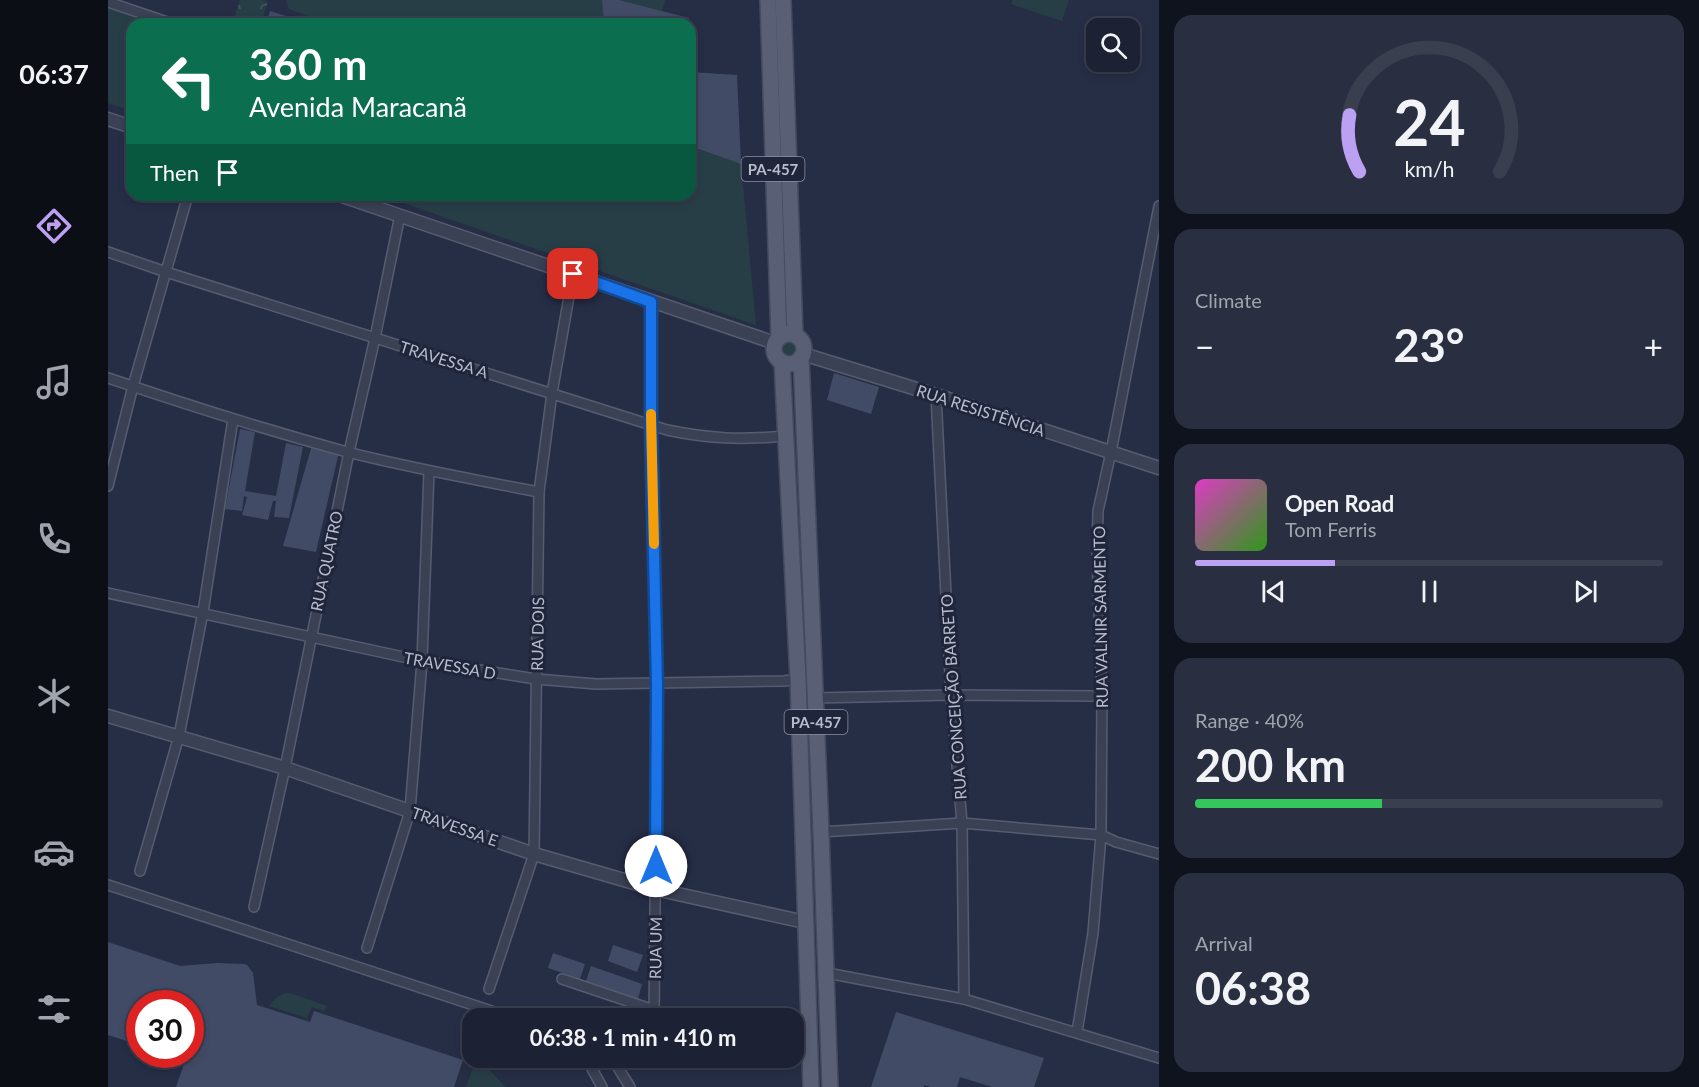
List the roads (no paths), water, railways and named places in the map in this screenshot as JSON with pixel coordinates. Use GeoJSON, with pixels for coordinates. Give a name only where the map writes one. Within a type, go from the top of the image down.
{"type":"FeatureCollection","features":[{"type":"Feature","properties":{"kind":"main road","name":"PA-457"},"geometry":{"type":"LineString","coordinates":[[768,0],[777,341],[775,354],[782,362],[798,679],[810,1087]]}},
{"type":"Feature","properties":{"kind":"main road","name":"PA-457"},"geometry":{"type":"LineString","coordinates":[[783,0],[795,335],[802,343],[830,1087]]}},
{"type":"Feature","properties":{"kind":"main road"},"geometry":{"type":"LineString","coordinates":[[777,341],[785,334],[795,335]]}},
{"type":"Feature","properties":{"kind":"main road"},"geometry":{"type":"LineString","coordinates":[[782,362],[792,363],[802,355]]}},
{"type":"Feature","properties":{"kind":"street"},"geometry":{"type":"LineString","coordinates":[[108,2],[155,18]]}},
{"type":"Feature","properties":{"kind":"street"},"geometry":{"type":"LineString","coordinates":[[108,119],[126,125]]}},
{"type":"Feature","properties":{"kind":"street"},"geometry":{"type":"LineString","coordinates":[[108,486],[110,468],[186,201]]}},
{"type":"Feature","properties":{"kind":"street"},"geometry":{"type":"LineString","coordinates":[[358,201],[651,302],[777,341]]}},
{"type":"Feature","properties":{"kind":"street","name":"RUA VALNIR SARMENTO"},"geometry":{"type":"LineString","coordinates":[[1077,1032],[1093,933],[1101,835],[1102,696],[1098,511],[1159,206]]}},
{"type":"Feature","properties":{"kind":"street","name":"RUA QUATRO"},"geometry":{"type":"LineString","coordinates":[[254,907],[400,214]]}},
{"type":"Feature","properties":{"kind":"street","name":"TRAVESSA A"},"geometry":{"type":"LineString","coordinates":[[108,252],[651,425],[692,435],[717,438],[745,439],[785,436]]}},
{"type":"Feature","properties":{"kind":"street","name":"RUA DOIS"},"geometry":{"type":"LineString","coordinates":[[489,989],[534,854],[539,492],[552,393],[573,274]]}},
{"type":"Feature","properties":{"kind":"street","name":"RUA UM"},"geometry":{"type":"LineString","coordinates":[[651,302],[651,425],[657,684],[654,1008]]}},
{"type":"Feature","properties":{"kind":"street","name":"RUA RESISTÊNCIA"},"geometry":{"type":"LineString","coordinates":[[802,355],[936,395],[1159,468]]}},
{"type":"Feature","properties":{"kind":"street"},"geometry":{"type":"LineString","coordinates":[[108,378],[233,419],[349,452],[429,471],[539,492]]}},
{"type":"Feature","properties":{"kind":"street","name":"RUA CONCEIÇÃO BARRETO"},"geometry":{"type":"LineString","coordinates":[[936,395],[951,695],[962,823],[964,999]]}},
{"type":"Feature","properties":{"kind":"street"},"geometry":{"type":"LineString","coordinates":[[140,872],[179,736],[203,612],[233,419]]}},
{"type":"Feature","properties":{"kind":"street"},"geometry":{"type":"LineString","coordinates":[[367,948],[410,811],[422,661],[429,471]]}},
{"type":"Feature","properties":{"kind":"street","name":"TRAVESSA D"},"geometry":{"type":"LineString","coordinates":[[108,592],[422,661],[536,679],[596,684],[798,679]]}},
{"type":"Feature","properties":{"kind":"street"},"geometry":{"type":"LineString","coordinates":[[815,698],[951,695],[1102,696]]}},
{"type":"Feature","properties":{"kind":"street","name":"TRAVESSA E"},"geometry":{"type":"LineString","coordinates":[[108,716],[285,768],[534,854],[655,889],[806,922]]}},
{"type":"Feature","properties":{"kind":"street"},"geometry":{"type":"LineString","coordinates":[[821,832],[962,823],[1101,835],[1116,842],[1159,854]]}},
{"type":"Feature","properties":{"kind":"street"},"geometry":{"type":"LineString","coordinates":[[108,885],[483,1008]]}},
{"type":"Feature","properties":{"kind":"street"},"geometry":{"type":"LineString","coordinates":[[827,973],[964,999],[1159,1058]]}},
{"type":"Feature","properties":{"kind":"street"},"geometry":{"type":"LineString","coordinates":[[562,979],[638,1008]]}},
{"type":"Feature","properties":{"kind":"street"},"geometry":{"type":"LineString","coordinates":[[592,1068],[602,1087]]}},
{"type":"Feature","properties":{"kind":"street"},"geometry":{"type":"LineString","coordinates":[[618,1068],[630,1087]]}}]}
